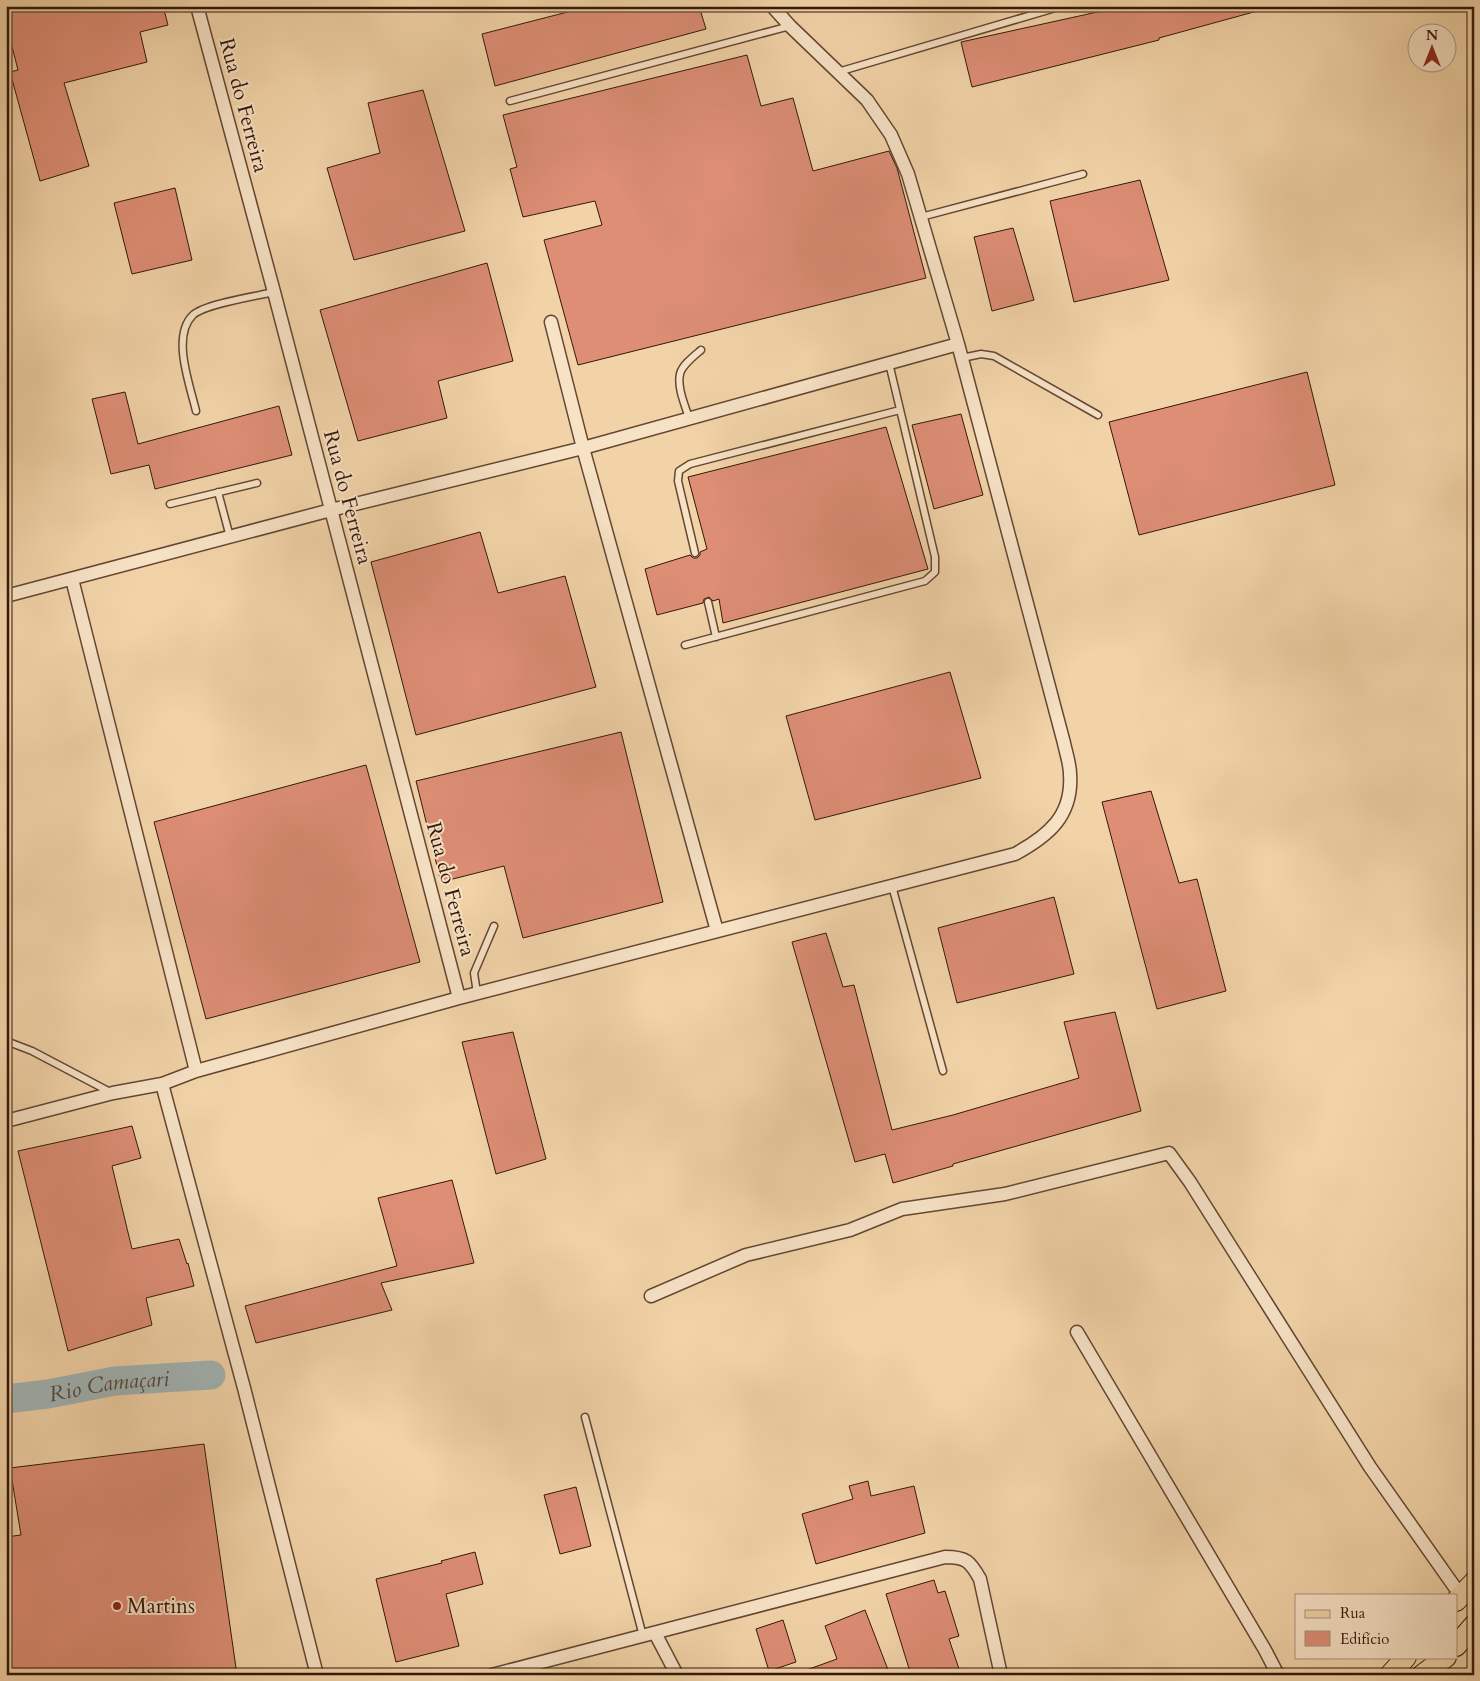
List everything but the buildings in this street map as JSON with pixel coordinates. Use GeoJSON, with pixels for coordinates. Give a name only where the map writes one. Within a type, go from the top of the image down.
{"type":"FeatureCollection","features":[{"type":"Feature","properties":{"kind":"main road"},"geometry":{"type":"LineString","coordinates":[[1458,1644],[1474,1625]]}},
{"type":"Feature","properties":{"kind":"main road"},"geometry":{"type":"LineString","coordinates":[[1390,1675],[1405,1658]]}},
{"type":"Feature","properties":{"kind":"main road"},"geometry":{"type":"LineString","coordinates":[[1422,1675],[1445,1658]]}},
{"type":"Feature","properties":{"kind":"street","name":"Rua do Ferreira"},"geometry":{"type":"LineString","coordinates":[[196,6],[274,292],[458,998]]}},
{"type":"Feature","properties":{"kind":"street"},"geometry":{"type":"LineString","coordinates":[[6,1121],[113,1093],[162,1084],[196,1071],[458,998],[1015,854],[1037,842],[1054,827],[1063,813],[1070,793],[1070,772],[1064,743],[962,358],[908,174],[891,135],[867,100],[790,26],[772,6]]}},
{"type":"Feature","properties":{"kind":"street"},"geometry":{"type":"LineString","coordinates":[[551,322],[583,448],[717,931]]}},
{"type":"Feature","properties":{"kind":"street"},"geometry":{"type":"LineString","coordinates":[[6,596],[331,510],[583,448],[958,344]]}},
{"type":"Feature","properties":{"kind":"street"},"geometry":{"type":"LineString","coordinates":[[72,579],[196,1071]]}},
{"type":"Feature","properties":{"kind":"street"},"geometry":{"type":"LineString","coordinates":[[162,1084],[244,1388],[316,1675]]}},
{"type":"Feature","properties":{"kind":"street"},"geometry":{"type":"LineString","coordinates":[[651,1296],[746,1255],[850,1230],[902,1210],[1005,1194],[1169,1154],[1190,1182],[1304,1365],[1370,1466],[1464,1593]]}},
{"type":"Feature","properties":{"kind":"street"},"geometry":{"type":"LineString","coordinates":[[1077,1332],[1278,1675]]}},
{"type":"Feature","properties":{"kind":"street"},"geometry":{"type":"LineString","coordinates":[[492,1675],[945,1558],[957,1557],[968,1560],[980,1579],[1001,1675]]}},
{"type":"Feature","properties":{"kind":"street"},"geometry":{"type":"LineString","coordinates":[[649,1635],[677,1675]]}},
{"type":"Feature","properties":{"kind":"lane"},"geometry":{"type":"LineString","coordinates":[[838,72],[1062,6]]}},
{"type":"Feature","properties":{"kind":"lane"},"geometry":{"type":"LineString","coordinates":[[510,101],[790,26]]}},
{"type":"Feature","properties":{"kind":"lane"},"geometry":{"type":"LineString","coordinates":[[921,217],[1083,174]]}},
{"type":"Feature","properties":{"kind":"lane"},"geometry":{"type":"LineString","coordinates":[[196,411],[183,354],[183,340],[187,324],[194,314],[206,308],[274,292]]}},
{"type":"Feature","properties":{"kind":"lane"},"geometry":{"type":"LineString","coordinates":[[688,418],[680,385],[680,373],[687,363],[701,350]]}},
{"type":"Feature","properties":{"kind":"lane"},"geometry":{"type":"LineString","coordinates":[[962,358],[981,354],[994,356],[1098,415]]}},
{"type":"Feature","properties":{"kind":"lane"},"geometry":{"type":"LineString","coordinates":[[685,645],[925,581],[935,572],[935,557],[889,363]]}},
{"type":"Feature","properties":{"kind":"lane"},"geometry":{"type":"LineString","coordinates":[[695,553],[678,481],[679,471],[690,464],[900,410]]}},
{"type":"Feature","properties":{"kind":"lane"},"geometry":{"type":"LineString","coordinates":[[170,504],[257,483]]}},
{"type":"Feature","properties":{"kind":"lane"},"geometry":{"type":"LineString","coordinates":[[218,492],[230,537]]}},
{"type":"Feature","properties":{"kind":"lane"},"geometry":{"type":"LineString","coordinates":[[708,602],[716,637]]}},
{"type":"Feature","properties":{"kind":"lane"},"geometry":{"type":"LineString","coordinates":[[892,886],[944,1071]]}},
{"type":"Feature","properties":{"kind":"lane"},"geometry":{"type":"LineString","coordinates":[[477,994],[474,973],[494,926]]}},
{"type":"Feature","properties":{"kind":"lane"},"geometry":{"type":"LineString","coordinates":[[6,1041],[32,1051],[113,1093]]}},
{"type":"Feature","properties":{"kind":"lane"},"geometry":{"type":"LineString","coordinates":[[585,1417],[649,1635]]}},
{"type":"Feature","properties":{"kind":"waterway","name":"Rio Camaçari"},"geometry":{"type":"LineString","coordinates":[[6,1399],[48,1394],[115,1381],[211,1375]]}},
{"type":"Feature","properties":{"kind":"place","name":"Martins"},"geometry":{"type":"Point","coordinates":[117,1606]}}]}
